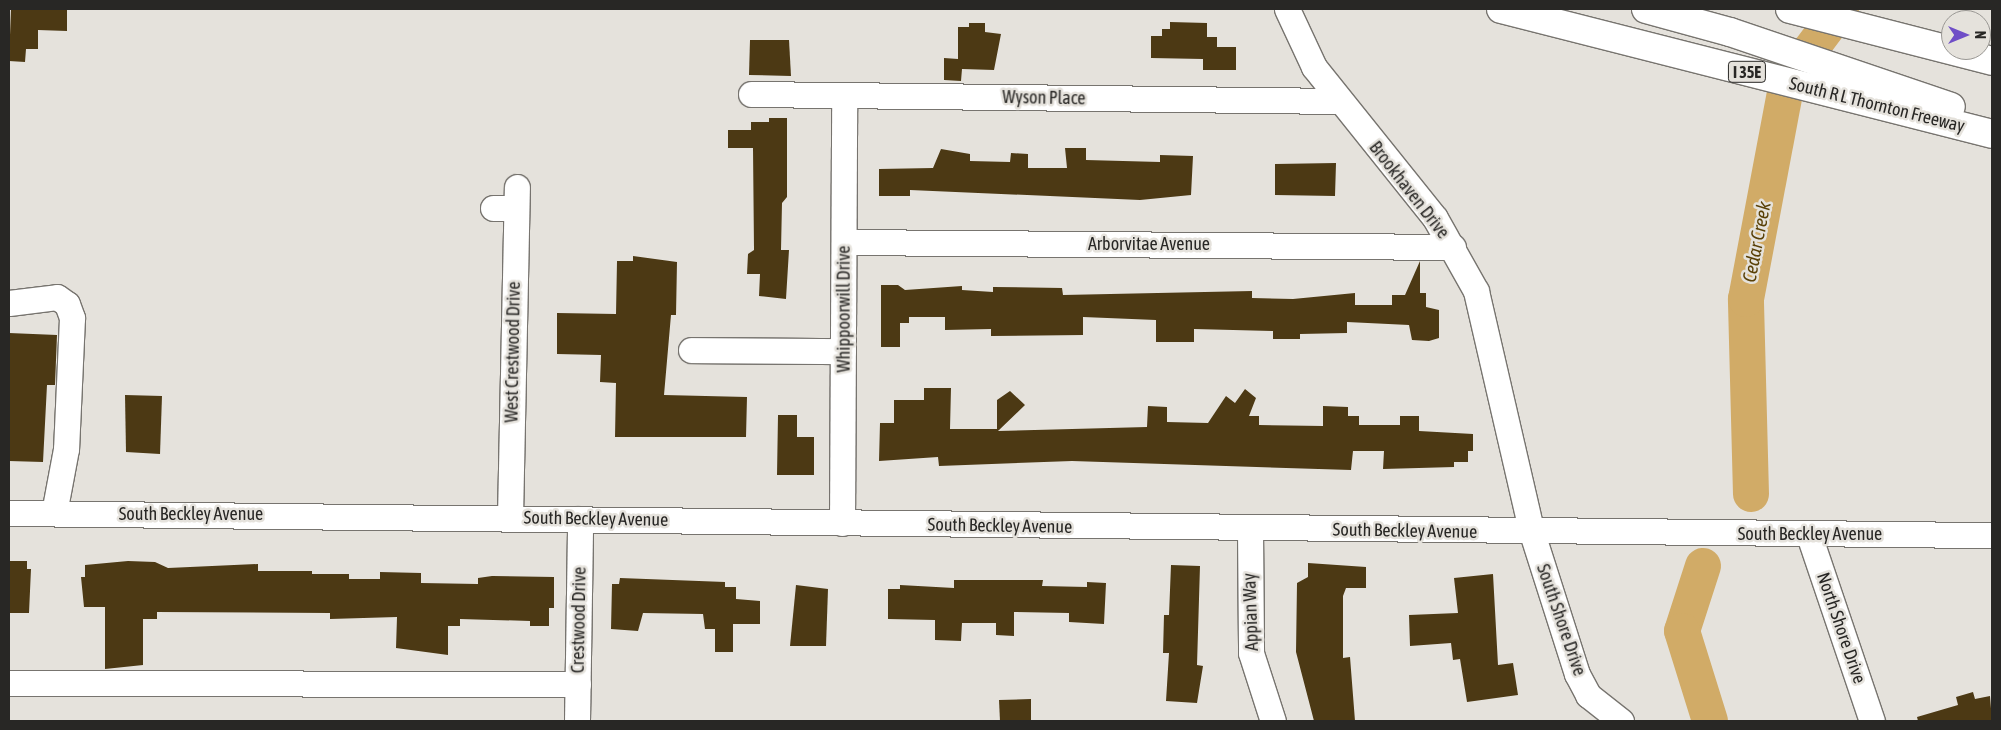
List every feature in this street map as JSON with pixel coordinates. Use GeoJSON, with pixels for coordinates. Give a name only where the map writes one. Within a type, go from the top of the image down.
{"type":"FeatureCollection","features":[{"type":"Feature","properties":{"kind":"highway","name":"South R L Thornton Freeway"},"geometry":{"type":"LineString","coordinates":[[1501,9],[1992,134]]}},
{"type":"Feature","properties":{"kind":"highway"},"geometry":{"type":"LineString","coordinates":[[1646,9],[1730,32],[1992,121]]}},
{"type":"Feature","properties":{"kind":"highway"},"geometry":{"type":"LineString","coordinates":[[1790,9],[1992,61]]}},
{"type":"Feature","properties":{"kind":"street","name":"Brookhaven Drive"},"geometry":{"type":"LineString","coordinates":[[1287,9],[1314,67],[1338,101],[1453,247],[1487,327],[1532,533]]}},
{"type":"Feature","properties":{"kind":"street","name":"Wyson Place"},"geometry":{"type":"LineString","coordinates":[[751,94],[1338,101]]}},
{"type":"Feature","properties":{"kind":"street","name":"Whippoorwill Drive"},"geometry":{"type":"LineString","coordinates":[[842,523],[844,95]]}},
{"type":"Feature","properties":{"kind":"street","name":"West Crestwood Drive"},"geometry":{"type":"LineString","coordinates":[[508,201],[510,517]]}},
{"type":"Feature","properties":{"kind":"street","name":"Arborvitae Avenue"},"geometry":{"type":"LineString","coordinates":[[844,242],[1453,247]]}},
{"type":"Feature","properties":{"kind":"street"},"geometry":{"type":"LineString","coordinates":[[9,303],[57,296],[68,304],[72,318],[66,449],[54,513]]}},
{"type":"Feature","properties":{"kind":"street"},"geometry":{"type":"LineString","coordinates":[[691,350],[844,351]]}},
{"type":"Feature","properties":{"kind":"street","name":"South Beckley Avenue"},"geometry":{"type":"LineString","coordinates":[[9,513],[510,517],[1250,530],[1992,535]]}},
{"type":"Feature","properties":{"kind":"street","name":"Crestwood Drive"},"geometry":{"type":"LineString","coordinates":[[577,721],[580,519]]}},
{"type":"Feature","properties":{"kind":"street","name":"Appian Way"},"geometry":{"type":"LineString","coordinates":[[1250,530],[1251,653],[1273,721]]}},
{"type":"Feature","properties":{"kind":"street","name":"South Shore Drive"},"geometry":{"type":"LineString","coordinates":[[1532,533],[1577,674],[1588,695],[1621,721]]}},
{"type":"Feature","properties":{"kind":"street","name":"North Shore Drive"},"geometry":{"type":"LineString","coordinates":[[1810,535],[1872,721]]}},
{"type":"Feature","properties":{"kind":"street"},"geometry":{"type":"LineString","coordinates":[[9,683],[578,684]]}},
{"type":"Feature","properties":{"kind":"building"},"geometry":{"type":"Polygon","coordinates":[[[11,9],[67,9],[67,31],[38,30],[38,49],[26,49],[25,62],[9,61],[11,9]]]}},
{"type":"Feature","properties":{"kind":"building"},"geometry":{"type":"Polygon","coordinates":[[[1170,22],[1207,23],[1207,37],[1217,37],[1217,47],[1236,47],[1236,70],[1203,70],[1203,59],[1151,58],[1151,36],[1162,36],[1162,29],[1170,29],[1170,22]]]}},
{"type":"Feature","properties":{"kind":"building"},"geometry":{"type":"Polygon","coordinates":[[[969,23],[985,23],[985,32],[1001,34],[994,70],[962,69],[961,81],[944,80],[944,58],[958,59],[958,27],[969,27],[969,23]]]}},
{"type":"Feature","properties":{"kind":"building"},"geometry":{"type":"Polygon","coordinates":[[[750,40],[789,40],[791,76],[749,75],[750,40]]]}},
{"type":"Feature","properties":{"kind":"building"},"geometry":{"type":"Polygon","coordinates":[[[769,118],[787,118],[787,197],[782,203],[781,250],[789,250],[786,299],[759,296],[760,274],[747,274],[748,254],[754,250],[753,148],[728,148],[728,130],[751,130],[751,122],[769,122],[769,118]]]}},
{"type":"Feature","properties":{"kind":"building"},"geometry":{"type":"Polygon","coordinates":[[[1065,148],[1086,148],[1086,160],[1160,162],[1160,155],[1193,156],[1191,195],[1140,200],[910,190],[910,196],[879,196],[879,169],[933,168],[941,149],[970,154],[970,161],[1010,162],[1011,153],[1028,154],[1028,168],[1067,168],[1065,148]]]}},
{"type":"Feature","properties":{"kind":"building"},"geometry":{"type":"Polygon","coordinates":[[[1336,163],[1335,196],[1275,195],[1275,164],[1336,163]]]}},
{"type":"Feature","properties":{"kind":"building"},"geometry":{"type":"Polygon","coordinates":[[[633,256],[677,262],[676,315],[671,315],[664,395],[747,397],[746,437],[615,437],[616,383],[600,382],[601,355],[557,354],[557,313],[616,314],[617,261],[633,261],[633,256]]]}},
{"type":"Feature","properties":{"kind":"building"},"geometry":{"type":"Polygon","coordinates":[[[1420,261],[1420,293],[1426,293],[1426,307],[1439,310],[1439,338],[1429,341],[1412,340],[1409,325],[1347,322],[1347,333],[1300,334],[1300,339],[1273,339],[1273,331],[1194,329],[1194,342],[1156,342],[1156,320],[1083,317],[1083,335],[991,336],[991,329],[945,330],[945,317],[909,317],[909,323],[900,323],[900,347],[881,347],[881,285],[898,285],[905,290],[962,286],[962,290],[993,292],[993,287],[1062,288],[1063,295],[1252,291],[1252,298],[1293,299],[1355,293],[1355,305],[1392,305],[1392,295],[1405,295],[1420,261]]]}},
{"type":"Feature","properties":{"kind":"building"},"geometry":{"type":"Polygon","coordinates":[[[9,333],[57,335],[55,385],[47,385],[43,462],[9,461],[9,333]]]}},
{"type":"Feature","properties":{"kind":"building"},"geometry":{"type":"Polygon","coordinates":[[[924,388],[951,388],[950,429],[997,429],[997,400],[1010,391],[1025,405],[998,431],[1147,427],[1148,406],[1167,407],[1167,422],[1208,423],[1226,396],[1235,403],[1245,389],[1256,398],[1249,416],[1259,416],[1259,425],[1323,426],[1323,406],[1348,407],[1348,416],[1359,416],[1359,425],[1400,425],[1400,416],[1419,416],[1419,431],[1473,434],[1473,451],[1468,451],[1468,462],[1454,462],[1454,467],[1383,469],[1384,451],[1353,451],[1351,470],[1072,461],[939,466],[938,457],[879,461],[880,423],[894,423],[894,400],[924,400],[924,388]]]}},
{"type":"Feature","properties":{"kind":"building"},"geometry":{"type":"Polygon","coordinates":[[[125,395],[162,396],[160,454],[126,452],[125,395]]]}},
{"type":"Feature","properties":{"kind":"building"},"geometry":{"type":"Polygon","coordinates":[[[778,415],[797,415],[797,437],[814,437],[814,475],[777,475],[778,415]]]}},
{"type":"Feature","properties":{"kind":"building"},"geometry":{"type":"Polygon","coordinates":[[[9,561],[27,561],[27,569],[31,569],[29,613],[9,613],[9,561]]]}},
{"type":"Feature","properties":{"kind":"building"},"geometry":{"type":"Polygon","coordinates":[[[128,561],[155,562],[168,568],[258,564],[258,571],[312,571],[312,574],[349,574],[349,579],[380,579],[380,572],[421,573],[421,583],[478,584],[478,578],[492,576],[554,577],[554,608],[549,608],[549,626],[530,626],[530,621],[460,619],[460,626],[448,626],[448,655],[396,648],[397,617],[330,619],[330,613],[157,612],[157,619],[143,619],[143,665],[105,669],[105,607],[84,607],[81,577],[85,577],[85,565],[128,561]]]}},
{"type":"Feature","properties":{"kind":"building"},"geometry":{"type":"Polygon","coordinates":[[[1308,563],[1366,567],[1366,588],[1346,588],[1343,596],[1343,658],[1350,657],[1355,721],[1314,721],[1296,652],[1297,583],[1308,577],[1308,563]]]}},
{"type":"Feature","properties":{"kind":"building"},"geometry":{"type":"Polygon","coordinates":[[[1171,565],[1200,566],[1197,665],[1203,666],[1197,703],[1166,701],[1169,653],[1163,653],[1164,615],[1169,615],[1171,565]]]}},
{"type":"Feature","properties":{"kind":"building"},"geometry":{"type":"Polygon","coordinates":[[[1493,574],[1498,665],[1513,663],[1518,695],[1467,702],[1460,659],[1453,660],[1451,643],[1410,646],[1409,615],[1458,613],[1454,578],[1493,574]]]}},
{"type":"Feature","properties":{"kind":"building"},"geometry":{"type":"Polygon","coordinates":[[[620,578],[725,582],[725,587],[736,587],[736,599],[760,601],[760,624],[733,624],[733,652],[715,652],[715,629],[705,629],[703,614],[643,613],[638,631],[611,629],[612,584],[619,584],[620,578]]]}},
{"type":"Feature","properties":{"kind":"building"},"geometry":{"type":"Polygon","coordinates":[[[954,580],[1043,580],[1042,586],[1087,587],[1087,582],[1106,583],[1104,624],[1069,622],[1069,613],[1014,612],[1014,636],[996,635],[996,623],[962,623],[961,641],[935,640],[935,620],[888,619],[888,589],[900,589],[900,585],[954,588],[954,580]]]}},
{"type":"Feature","properties":{"kind":"building"},"geometry":{"type":"Polygon","coordinates":[[[796,585],[828,589],[826,646],[790,646],[796,585]]]}},
{"type":"Feature","properties":{"kind":"building"},"geometry":{"type":"Polygon","coordinates":[[[1973,692],[1975,699],[1990,696],[1992,721],[1918,721],[1917,717],[1958,705],[1956,697],[1973,692]]]}},
{"type":"Feature","properties":{"kind":"building"},"geometry":{"type":"Polygon","coordinates":[[[1031,699],[1031,721],[1000,721],[999,700],[1031,699]]]}},
{"type":"Feature","properties":{"kind":"waterway","name":"Cedar Creek"},"geometry":{"type":"LineString","coordinates":[[1751,494],[1746,299],[1787,81],[1841,9]]}},
{"type":"Feature","properties":{"kind":"waterway","name":"Cedar Creek"},"geometry":{"type":"LineString","coordinates":[[1703,566],[1682,631],[1710,721]]}}]}
